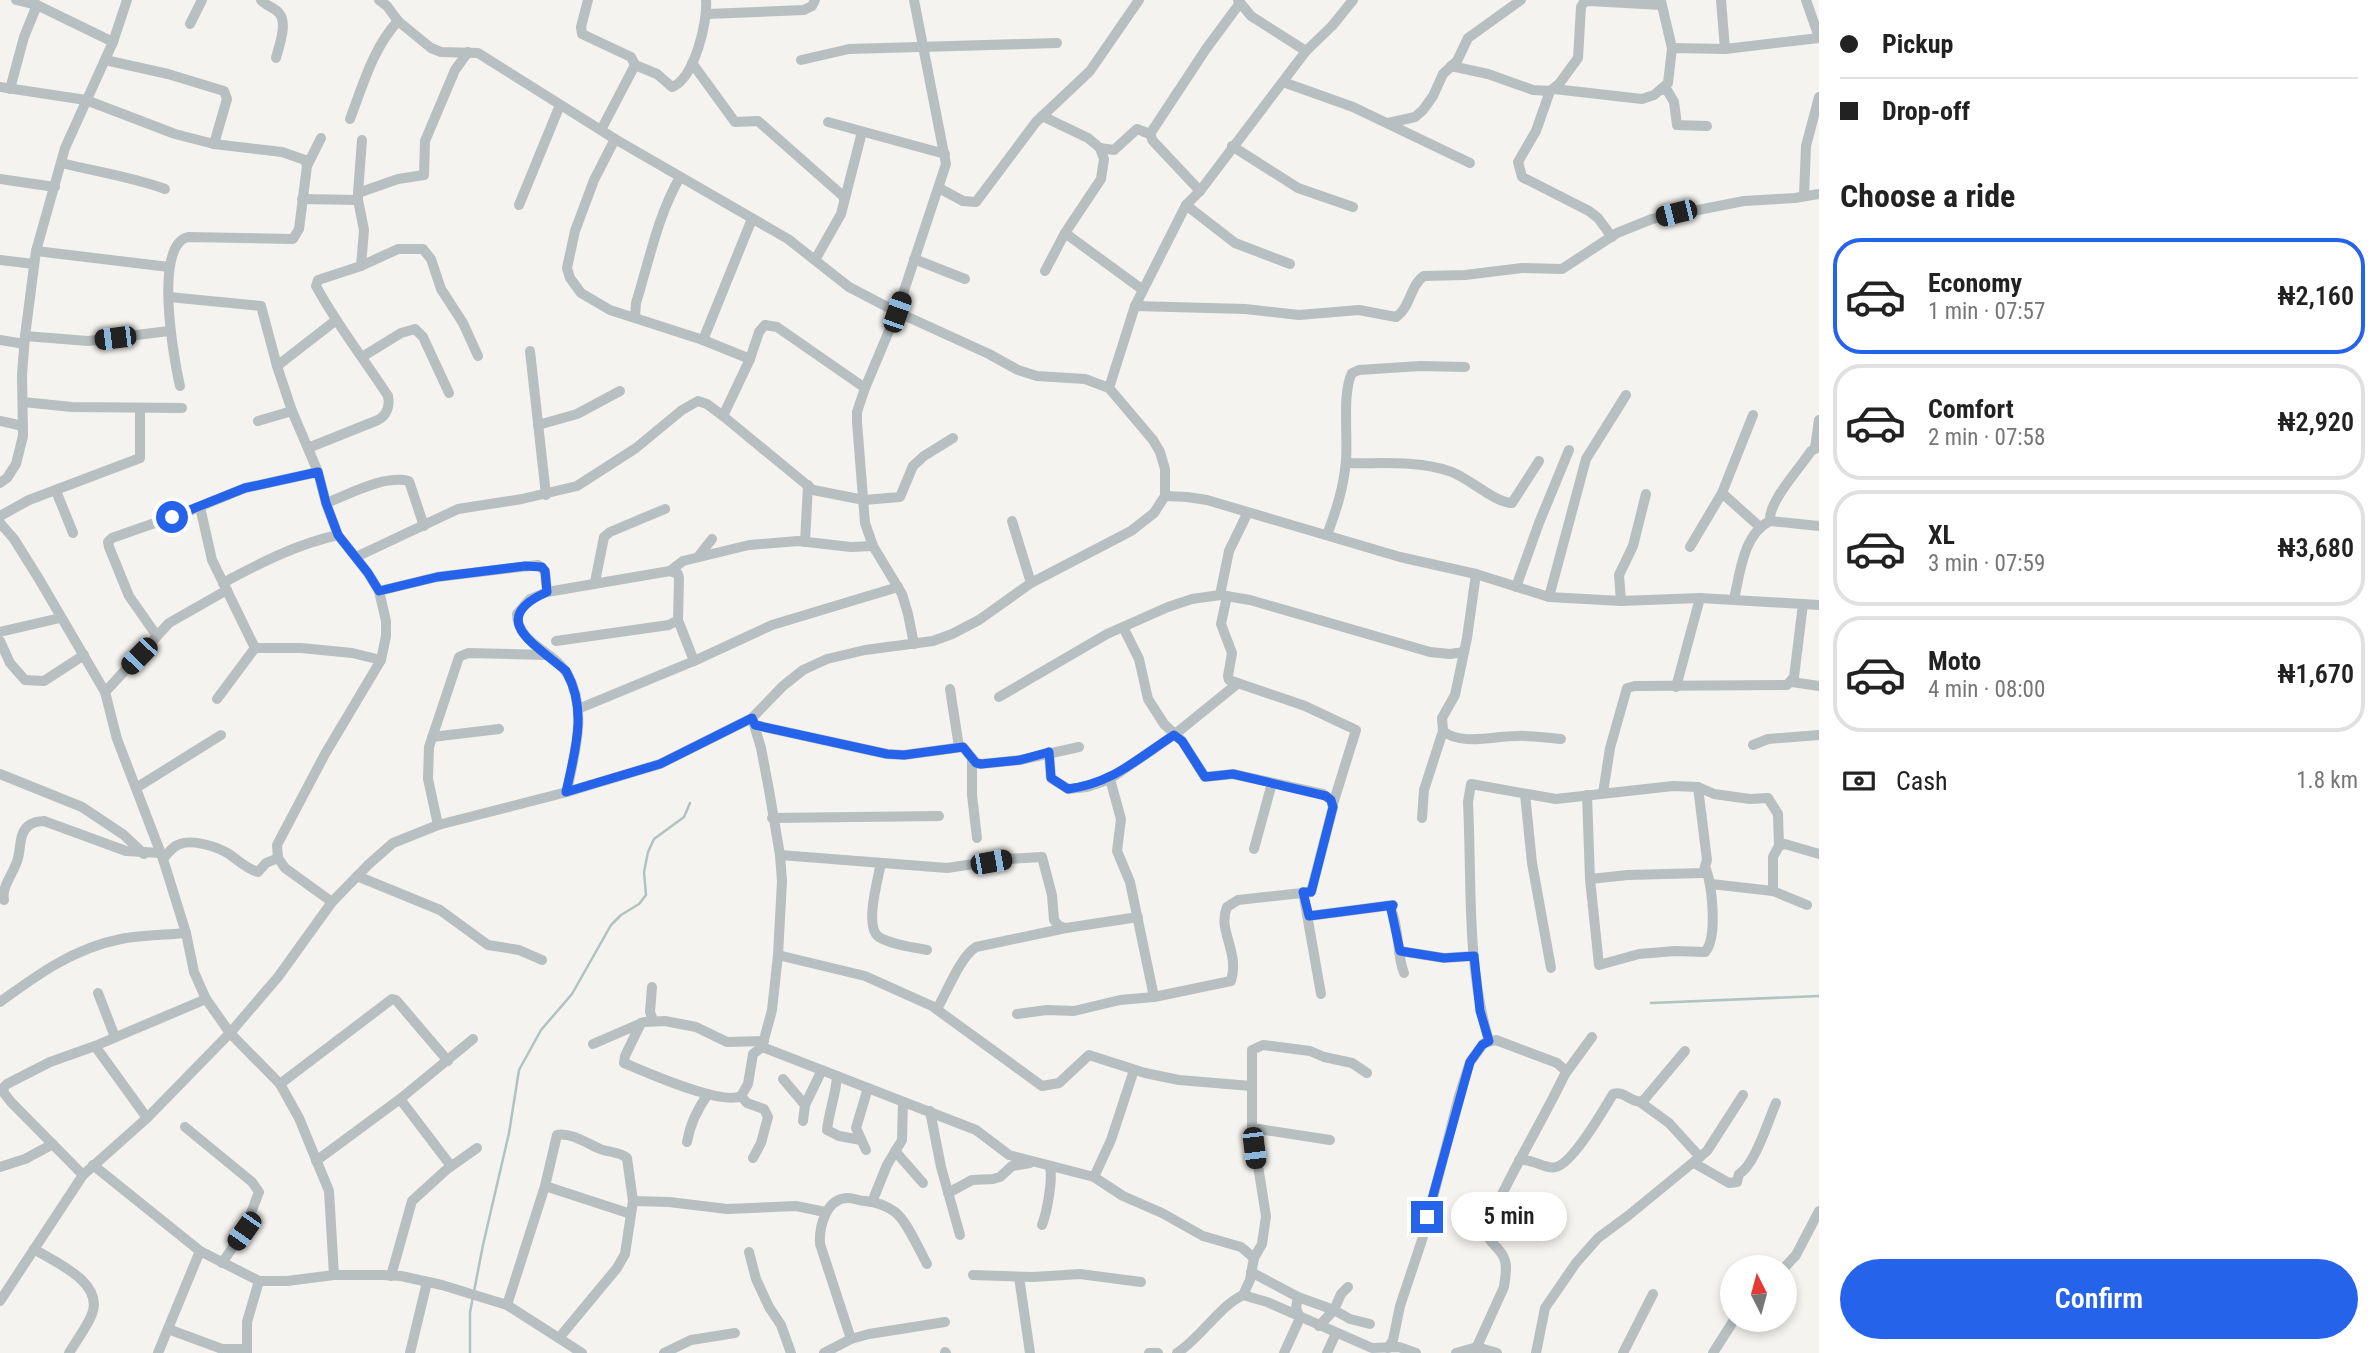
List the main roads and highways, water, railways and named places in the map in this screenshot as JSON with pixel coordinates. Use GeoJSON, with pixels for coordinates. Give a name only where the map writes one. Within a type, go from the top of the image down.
{"type":"FeatureCollection","features":[{"type":"Feature","properties":{"kind":"waterway"},"geometry":{"type":"LineString","coordinates":[[470,1353],[470,1312],[509,1133],[519,1070],[541,1030],[572,994],[611,925],[639,904],[646,895],[644,872],[654,839],[684,817],[690,803]]}},
{"type":"Feature","properties":{"kind":"waterway"},"geometry":{"type":"LineString","coordinates":[[1651,1003],[1819,996]]}}]}
